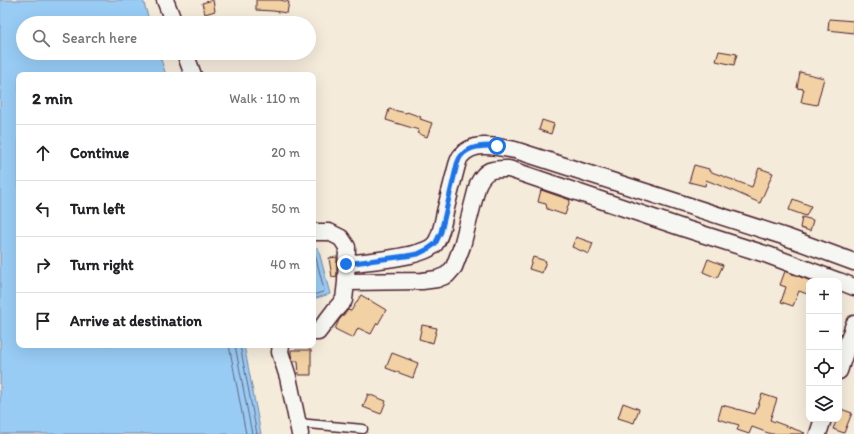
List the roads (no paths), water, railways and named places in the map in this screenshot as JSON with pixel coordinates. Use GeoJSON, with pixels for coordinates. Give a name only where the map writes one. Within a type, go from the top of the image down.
{"type":"FeatureCollection","features":[{"type":"Feature","properties":{"kind":"street"},"geometry":{"type":"LineString","coordinates":[[166,0],[172,16]]}},
{"type":"Feature","properties":{"kind":"street"},"geometry":{"type":"LineString","coordinates":[[188,60],[192,72]]}},
{"type":"Feature","properties":{"kind":"street"},"geometry":{"type":"LineString","coordinates":[[346,264],[418,254],[435,244],[441,232],[457,164],[461,155],[470,149],[483,146],[497,146],[515,150],[786,237],[854,262]]}},
{"type":"Feature","properties":{"kind":"street"},"geometry":{"type":"LineString","coordinates":[[346,282],[422,281],[437,279],[447,275],[454,267],[462,246],[478,184],[482,176],[487,171],[496,169],[509,169],[768,255],[830,278]]}},
{"type":"Feature","properties":{"kind":"street"},"geometry":{"type":"LineString","coordinates":[[316,232],[329,232],[341,238],[347,246],[344,300],[318,332],[316,332]]}},
{"type":"Feature","properties":{"kind":"street"},"geometry":{"type":"LineString","coordinates":[[842,282],[854,287]]}},
{"type":"Feature","properties":{"kind":"street"},"geometry":{"type":"LineString","coordinates":[[842,362],[854,324]]}},
{"type":"Feature","properties":{"kind":"street"},"geometry":{"type":"LineString","coordinates":[[281,348],[280,352],[288,377],[299,428]]}},
{"type":"Feature","properties":{"kind":"street"},"geometry":{"type":"LineString","coordinates":[[818,434],[822,422]]}},
{"type":"Feature","properties":{"kind":"lane"},"geometry":{"type":"LineString","coordinates":[[299,428],[363,429]]}},
{"type":"Feature","properties":{"kind":"water"},"geometry":{"type":"Polygon","coordinates":[[[0,0],[143,0],[148,16],[16,16],[16,60],[161,60],[165,72],[16,72],[16,348],[245,348],[261,434],[0,434],[0,0]]]}},
{"type":"Feature","properties":{"kind":"water"},"geometry":{"type":"Polygon","coordinates":[[[316,248],[318,248],[330,294],[316,298],[316,248]]]}}]}
